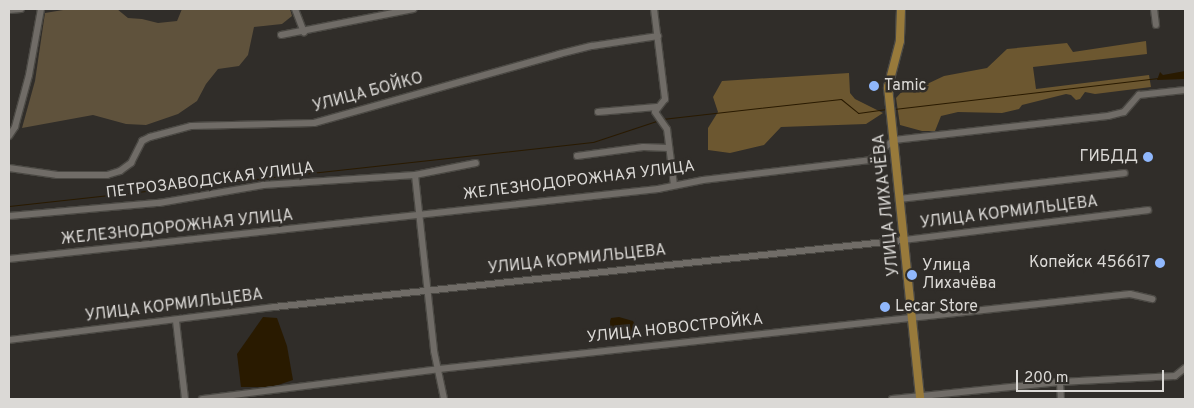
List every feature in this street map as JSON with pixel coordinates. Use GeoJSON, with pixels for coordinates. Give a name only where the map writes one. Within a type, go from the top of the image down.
{"type":"FeatureCollection","features":[{"type":"Feature","properties":{"kind":"main road","name":"УЛИЦА ЛИХАЧЁВА"},"geometry":{"type":"LineString","coordinates":[[901,9],[900,41],[888,87],[920,398]]}},
{"type":"Feature","properties":{"kind":"street"},"geometry":{"type":"LineString","coordinates":[[9,10],[21,9]]}},
{"type":"Feature","properties":{"kind":"street"},"geometry":{"type":"LineString","coordinates":[[9,136],[15,127],[29,75],[41,9]]}},
{"type":"Feature","properties":{"kind":"street"},"geometry":{"type":"LineString","coordinates":[[295,9],[304,32]]}},
{"type":"Feature","properties":{"kind":"street"},"geometry":{"type":"LineString","coordinates":[[282,35],[412,9]]}},
{"type":"Feature","properties":{"kind":"street"},"geometry":{"type":"LineString","coordinates":[[654,9],[665,98],[655,112],[666,129],[674,185]]}},
{"type":"Feature","properties":{"kind":"street"},"geometry":{"type":"LineString","coordinates":[[1154,9],[1156,25]]}},
{"type":"Feature","properties":{"kind":"street","name":"УЛИЦА БОЙКО"},"geometry":{"type":"LineString","coordinates":[[9,168],[56,175],[107,175],[120,171],[131,163],[142,141],[191,126],[314,123],[559,54],[592,46],[658,36]]}},
{"type":"Feature","properties":{"kind":"street"},"geometry":{"type":"LineString","coordinates":[[894,140],[1108,116],[1124,112],[1136,96],[1185,90]]}},
{"type":"Feature","properties":{"kind":"street"},"geometry":{"type":"LineString","coordinates":[[598,112],[657,107]]}},
{"type":"Feature","properties":{"kind":"street","name":"ЖЕЛЕЗНОДОРОЖНАЯ УЛИЦА"},"geometry":{"type":"LineString","coordinates":[[9,260],[649,190],[674,185],[870,160],[894,140]]}},
{"type":"Feature","properties":{"kind":"street"},"geometry":{"type":"LineString","coordinates":[[577,156],[643,146],[669,148]]}},
{"type":"Feature","properties":{"kind":"street","name":"ПЕТРОЗАВОДСКАЯ УЛИЦА"},"geometry":{"type":"LineString","coordinates":[[9,216],[159,203],[263,186],[416,175],[476,163]]}},
{"type":"Feature","properties":{"kind":"street"},"geometry":{"type":"LineString","coordinates":[[900,199],[1124,173]]}},
{"type":"Feature","properties":{"kind":"street"},"geometry":{"type":"LineString","coordinates":[[416,175],[434,351],[444,399]]}},
{"type":"Feature","properties":{"kind":"street","name":"УЛИЦА КОРМИЛЬЦЕВА"},"geometry":{"type":"LineString","coordinates":[[9,340],[176,321],[274,307],[904,240],[1148,210]]}},
{"type":"Feature","properties":{"kind":"street","name":"УЛИЦА НОВОСТРОЙКА"},"geometry":{"type":"LineString","coordinates":[[202,399],[439,369],[1130,294],[1152,299]]}},
{"type":"Feature","properties":{"kind":"street"},"geometry":{"type":"LineString","coordinates":[[176,321],[184,399]]}},
{"type":"Feature","properties":{"kind":"street"},"geometry":{"type":"LineString","coordinates":[[892,399],[920,398],[1060,382],[1175,376],[1185,368]]}},
{"type":"Feature","properties":{"kind":"street"},"geometry":{"type":"LineString","coordinates":[[1060,382],[1060,399]]}},
{"type":"Feature","properties":{"kind":"shaded area"},"geometry":{"type":"Polygon","coordinates":[[[69,9],[117,9],[128,18],[158,23],[177,21],[182,9],[290,9],[292,16],[282,24],[254,27],[248,55],[239,66],[218,69],[206,84],[197,101],[178,114],[146,125],[126,124],[93,115],[22,128],[35,81],[45,13],[69,9]]]}},
{"type":"Feature","properties":{"kind":"shaded area"},"geometry":{"type":"Polygon","coordinates":[[[1146,41],[1147,54],[1033,67],[1036,89],[1149,75],[1151,87],[1095,94],[1085,92],[1080,99],[1076,100],[1071,95],[1066,94],[1022,105],[1019,109],[1002,113],[958,112],[941,116],[935,131],[922,131],[900,125],[896,98],[908,85],[927,84],[944,76],[987,68],[1007,49],[1067,43],[1073,52],[1146,41]]]}},
{"type":"Feature","properties":{"kind":"shaded area"},"geometry":{"type":"Polygon","coordinates":[[[1185,71],[1185,79],[1157,80],[1160,72],[1163,75],[1185,71]]]}},
{"type":"Feature","properties":{"kind":"shaded area"},"geometry":{"type":"Polygon","coordinates":[[[849,73],[850,93],[855,99],[883,113],[866,124],[781,127],[764,145],[730,153],[708,150],[708,128],[718,112],[713,97],[722,81],[849,73]]]}},
{"type":"Feature","properties":{"kind":"shaded area"},"geometry":{"type":"Polygon","coordinates":[[[263,317],[277,318],[287,346],[293,380],[272,387],[241,387],[237,354],[263,317]]]}},
{"type":"Feature","properties":{"kind":"shaded area"},"geometry":{"type":"Polygon","coordinates":[[[619,317],[633,321],[635,325],[630,334],[619,338],[611,335],[610,321],[611,318],[619,317]]]}},
{"type":"Feature","properties":{"kind":"waterway"},"geometry":{"type":"LineString","coordinates":[[894,109],[1158,78]]}},
{"type":"Feature","properties":{"kind":"waterway"},"geometry":{"type":"LineString","coordinates":[[662,119],[841,99],[858,113],[887,109]]}},
{"type":"Feature","properties":{"kind":"waterway"},"geometry":{"type":"LineString","coordinates":[[9,206],[593,142],[659,120]]}},
{"type":"Feature","properties":{"kind":"place","name":"Tamic"},"geometry":{"type":"Point","coordinates":[874,86]}},
{"type":"Feature","properties":{"kind":"place","name":"ГИБДД"},"geometry":{"type":"Point","coordinates":[1148,157]}},
{"type":"Feature","properties":{"kind":"place","name":"Копейск 456617"},"geometry":{"type":"Point","coordinates":[1160,263]}},
{"type":"Feature","properties":{"kind":"place","name":"Улица Лихачёва"},"geometry":{"type":"Point","coordinates":[912,275]}},
{"type":"Feature","properties":{"kind":"place","name":"Lecar Store"},"geometry":{"type":"Point","coordinates":[885,307]}}]}
